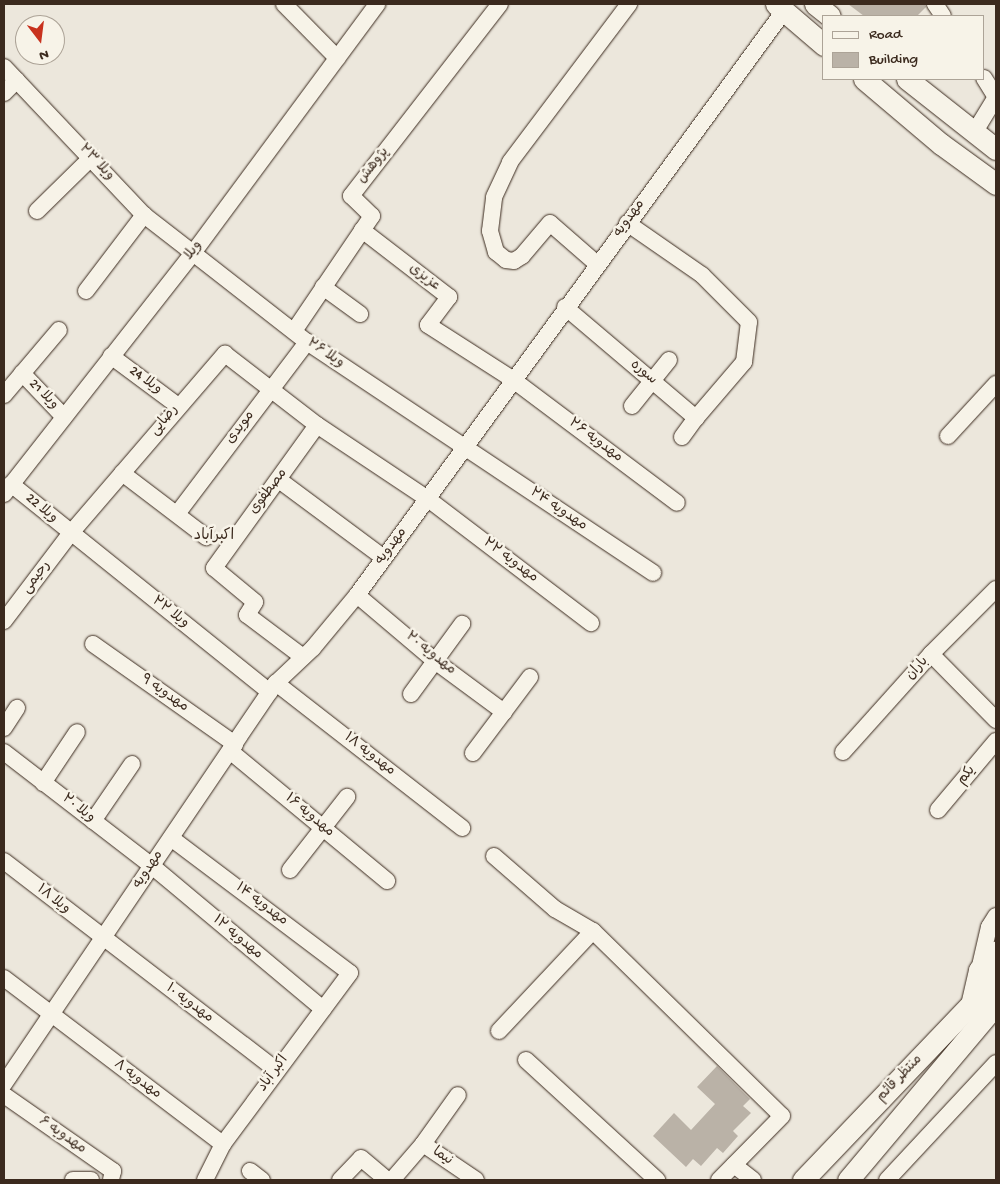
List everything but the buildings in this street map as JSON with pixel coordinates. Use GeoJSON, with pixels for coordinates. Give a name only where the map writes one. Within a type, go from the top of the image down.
{"type":"FeatureCollection","features":[{"type":"Feature","properties":{"kind":"main road"},"geometry":{"type":"LineString","coordinates":[[815,4],[829,15]]}},
{"type":"Feature","properties":{"kind":"main road"},"geometry":{"type":"LineString","coordinates":[[780,7],[822,42]]}},
{"type":"Feature","properties":{"kind":"main road"},"geometry":{"type":"LineString","coordinates":[[865,80],[941,144],[996,184]]}},
{"type":"Feature","properties":{"kind":"main road"},"geometry":{"type":"LineString","coordinates":[[908,80],[996,149]]}},
{"type":"Feature","properties":{"kind":"main road"},"geometry":{"type":"LineString","coordinates":[[982,1014],[988,974],[996,951]]}},
{"type":"Feature","properties":{"kind":"main road"},"geometry":{"type":"LineString","coordinates":[[982,1014],[996,1004]]}},
{"type":"Feature","properties":{"kind":"main road","name":"منتظر قائم"},"geometry":{"type":"LineString","coordinates":[[803,1180],[982,1014]]}},
{"type":"Feature","properties":{"kind":"main road","name":"منتظر قائم"},"geometry":{"type":"LineString","coordinates":[[848,1180],[982,1014]]}},
{"type":"Feature","properties":{"kind":"street"},"geometry":{"type":"LineString","coordinates":[[284,4],[337,58]]}},
{"type":"Feature","properties":{"kind":"street","name":"ویلا"},"geometry":{"type":"LineString","coordinates":[[8,489],[193,253],[377,4]]}},
{"type":"Feature","properties":{"kind":"street","name":"پژوهش"},"geometry":{"type":"LineString","coordinates":[[294,331],[372,216],[351,196],[500,4]]}},
{"type":"Feature","properties":{"kind":"street"},"geometry":{"type":"LineString","coordinates":[[597,264],[550,223],[522,256],[514,261],[506,260],[496,252],[490,231],[494,197],[510,162],[629,4]]}},
{"type":"Feature","properties":{"kind":"street"},"geometry":{"type":"LineString","coordinates":[[935,4],[942,15]]}},
{"type":"Feature","properties":{"kind":"street","name":"مهدویه"},"geometry":{"type":"LineString","coordinates":[[4,1084],[273,688],[357,595],[428,499],[463,446],[627,223],[780,7]]}},
{"type":"Feature","properties":{"kind":"street","name":"ویلا ۲۳"},"geometry":{"type":"LineString","coordinates":[[4,67],[144,215],[193,253]]}},
{"type":"Feature","properties":{"kind":"street"},"geometry":{"type":"LineString","coordinates":[[4,93],[17,80]]}},
{"type":"Feature","properties":{"kind":"street"},"geometry":{"type":"LineString","coordinates":[[974,133],[996,97],[985,80]]}},
{"type":"Feature","properties":{"kind":"street"},"geometry":{"type":"LineString","coordinates":[[37,211],[91,158]]}},
{"type":"Feature","properties":{"kind":"street"},"geometry":{"type":"LineString","coordinates":[[86,291],[144,215]]}},
{"type":"Feature","properties":{"kind":"street"},"geometry":{"type":"LineString","coordinates":[[627,223],[702,275],[750,322],[744,362],[682,437]]}},
{"type":"Feature","properties":{"kind":"street","name":"عزیزی"},"geometry":{"type":"LineString","coordinates":[[362,230],[449,297],[428,325],[512,379]]}},
{"type":"Feature","properties":{"kind":"street","name":"ویلا ۲۶"},"geometry":{"type":"LineString","coordinates":[[193,253],[307,342],[463,446]]}},
{"type":"Feature","properties":{"kind":"street"},"geometry":{"type":"LineString","coordinates":[[324,287],[360,314]]}},
{"type":"Feature","properties":{"kind":"street","name":"سوره"},"geometry":{"type":"LineString","coordinates":[[565,307],[696,418]]}},
{"type":"Feature","properties":{"kind":"street","name":"ویلا 21"},"geometry":{"type":"LineString","coordinates":[[4,395],[59,330]]}},
{"type":"Feature","properties":{"kind":"street","name":"مویدی"},"geometry":{"type":"LineString","coordinates":[[177,514],[307,342]]}},
{"type":"Feature","properties":{"kind":"street","name":"رضایی"},"geometry":{"type":"LineString","coordinates":[[70,534],[178,406],[225,354],[270,390]]}},
{"type":"Feature","properties":{"kind":"street","name":"ویلا 24"},"geometry":{"type":"LineString","coordinates":[[111,356],[178,406]]}},
{"type":"Feature","properties":{"kind":"street"},"geometry":{"type":"LineString","coordinates":[[632,406],[669,360]]}},
{"type":"Feature","properties":{"kind":"street","name":"ویلا 21"},"geometry":{"type":"LineString","coordinates":[[22,373],[64,417]]}},
{"type":"Feature","properties":{"kind":"street","name":"مهدویه ۲۶"},"geometry":{"type":"LineString","coordinates":[[512,379],[677,503]]}},
{"type":"Feature","properties":{"kind":"street"},"geometry":{"type":"LineString","coordinates":[[948,436],[996,384]]}},
{"type":"Feature","properties":{"kind":"street"},"geometry":{"type":"LineString","coordinates":[[270,390],[317,425],[428,499]]}},
{"type":"Feature","properties":{"kind":"street","name":"مصطفوی"},"geometry":{"type":"LineString","coordinates":[[303,657],[247,615],[255,602],[214,568],[317,425]]}},
{"type":"Feature","properties":{"kind":"street","name":"مهدویه ۲۴"},"geometry":{"type":"LineString","coordinates":[[463,446],[653,573]]}},
{"type":"Feature","properties":{"kind":"street"},"geometry":{"type":"LineString","coordinates":[[122,474],[206,537]]}},
{"type":"Feature","properties":{"kind":"street"},"geometry":{"type":"LineString","coordinates":[[279,480],[384,558]]}},
{"type":"Feature","properties":{"kind":"street","name":"ویلا 22"},"geometry":{"type":"LineString","coordinates":[[8,489],[70,534]]}},
{"type":"Feature","properties":{"kind":"street","name":"مهدویه ۲۲"},"geometry":{"type":"LineString","coordinates":[[428,499],[591,623]]}},
{"type":"Feature","properties":{"kind":"street","name":"رحیمی"},"geometry":{"type":"LineString","coordinates":[[4,621],[70,534]]}},
{"type":"Feature","properties":{"kind":"street","name":"ویلا ۲۲"},"geometry":{"type":"LineString","coordinates":[[70,534],[273,688]]}},
{"type":"Feature","properties":{"kind":"street","name":"باران"},"geometry":{"type":"LineString","coordinates":[[843,752],[931,654],[996,589]]}},
{"type":"Feature","properties":{"kind":"street","name":"مهدویه ۲۰"},"geometry":{"type":"LineString","coordinates":[[357,595],[436,660],[504,712]]}},
{"type":"Feature","properties":{"kind":"street"},"geometry":{"type":"LineString","coordinates":[[411,694],[462,624]]}},
{"type":"Feature","properties":{"kind":"street","name":"مهدویه ۹"},"geometry":{"type":"LineString","coordinates":[[93,644],[233,747]]}},
{"type":"Feature","properties":{"kind":"street"},"geometry":{"type":"LineString","coordinates":[[931,654],[996,720]]}},
{"type":"Feature","properties":{"kind":"street"},"geometry":{"type":"LineString","coordinates":[[473,753],[530,678]]}},
{"type":"Feature","properties":{"kind":"street","name":"مهدویه ۱۸"},"geometry":{"type":"LineString","coordinates":[[273,688],[462,828]]}},
{"type":"Feature","properties":{"kind":"street"},"geometry":{"type":"LineString","coordinates":[[4,728],[17,708]]}},
{"type":"Feature","properties":{"kind":"street"},"geometry":{"type":"LineString","coordinates":[[43,783],[76,732]]}},
{"type":"Feature","properties":{"kind":"street","name":"یکم"},"geometry":{"type":"LineString","coordinates":[[938,810],[996,741]]}},
{"type":"Feature","properties":{"kind":"street","name":"مهدویه ۱۶"},"geometry":{"type":"LineString","coordinates":[[233,747],[323,828],[387,880]]}},
{"type":"Feature","properties":{"kind":"street","name":"ویلا ۲۰"},"geometry":{"type":"LineString","coordinates":[[4,752],[152,866]]}},
{"type":"Feature","properties":{"kind":"street"},"geometry":{"type":"LineString","coordinates":[[93,821],[132,764]]}},
{"type":"Feature","properties":{"kind":"street"},"geometry":{"type":"LineString","coordinates":[[290,870],[347,797]]}},
{"type":"Feature","properties":{"kind":"street","name":"مهدویه ۱۴"},"geometry":{"type":"LineString","coordinates":[[171,838],[350,973]]}},
{"type":"Feature","properties":{"kind":"street"},"geometry":{"type":"LineString","coordinates":[[494,856],[555,909],[593,931],[782,1116],[719,1180]]}},
{"type":"Feature","properties":{"kind":"street","name":"ویلا ۱۸"},"geometry":{"type":"LineString","coordinates":[[4,861],[102,939]]}},
{"type":"Feature","properties":{"kind":"street","name":"مهدویه ۱۲"},"geometry":{"type":"LineString","coordinates":[[152,866],[323,1009]]}},
{"type":"Feature","properties":{"kind":"street"},"geometry":{"type":"LineString","coordinates":[[988,974],[989,927],[996,916]]}},
{"type":"Feature","properties":{"kind":"street"},"geometry":{"type":"LineString","coordinates":[[499,1031],[593,931]]}},
{"type":"Feature","properties":{"kind":"street","name":"مهدویه ۱۰"},"geometry":{"type":"LineString","coordinates":[[102,939],[276,1070]]}},
{"type":"Feature","properties":{"kind":"street","name":"اکبر آباد"},"geometry":{"type":"LineString","coordinates":[[205,1180],[223,1144],[276,1070],[350,973]]}},
{"type":"Feature","properties":{"kind":"street","name":"مهدویه ۸"},"geometry":{"type":"LineString","coordinates":[[4,978],[223,1144]]}},
{"type":"Feature","properties":{"kind":"street"},"geometry":{"type":"LineString","coordinates":[[526,1060],[657,1180]]}},
{"type":"Feature","properties":{"kind":"street"},"geometry":{"type":"LineString","coordinates":[[887,1180],[996,1063]]}},
{"type":"Feature","properties":{"kind":"street","name":"مهدویه ۶"},"geometry":{"type":"LineString","coordinates":[[4,1095],[113,1171],[111,1180]]}},
{"type":"Feature","properties":{"kind":"street"},"geometry":{"type":"LineString","coordinates":[[423,1144],[458,1095]]}},
{"type":"Feature","properties":{"kind":"street","name":"نیما"},"geometry":{"type":"LineString","coordinates":[[392,1180],[423,1144],[476,1180]]}},
{"type":"Feature","properties":{"kind":"street"},"geometry":{"type":"LineString","coordinates":[[340,1180],[361,1158],[387,1180]]}},
{"type":"Feature","properties":{"kind":"street"},"geometry":{"type":"LineString","coordinates":[[734,1165],[752,1180]]}},
{"type":"Feature","properties":{"kind":"street"},"geometry":{"type":"LineString","coordinates":[[72,1180],[91,1180]]}},
{"type":"Feature","properties":{"kind":"district","name":"اکبرآباد"},"geometry":{"type":"Point","coordinates":[214,537]}}]}
